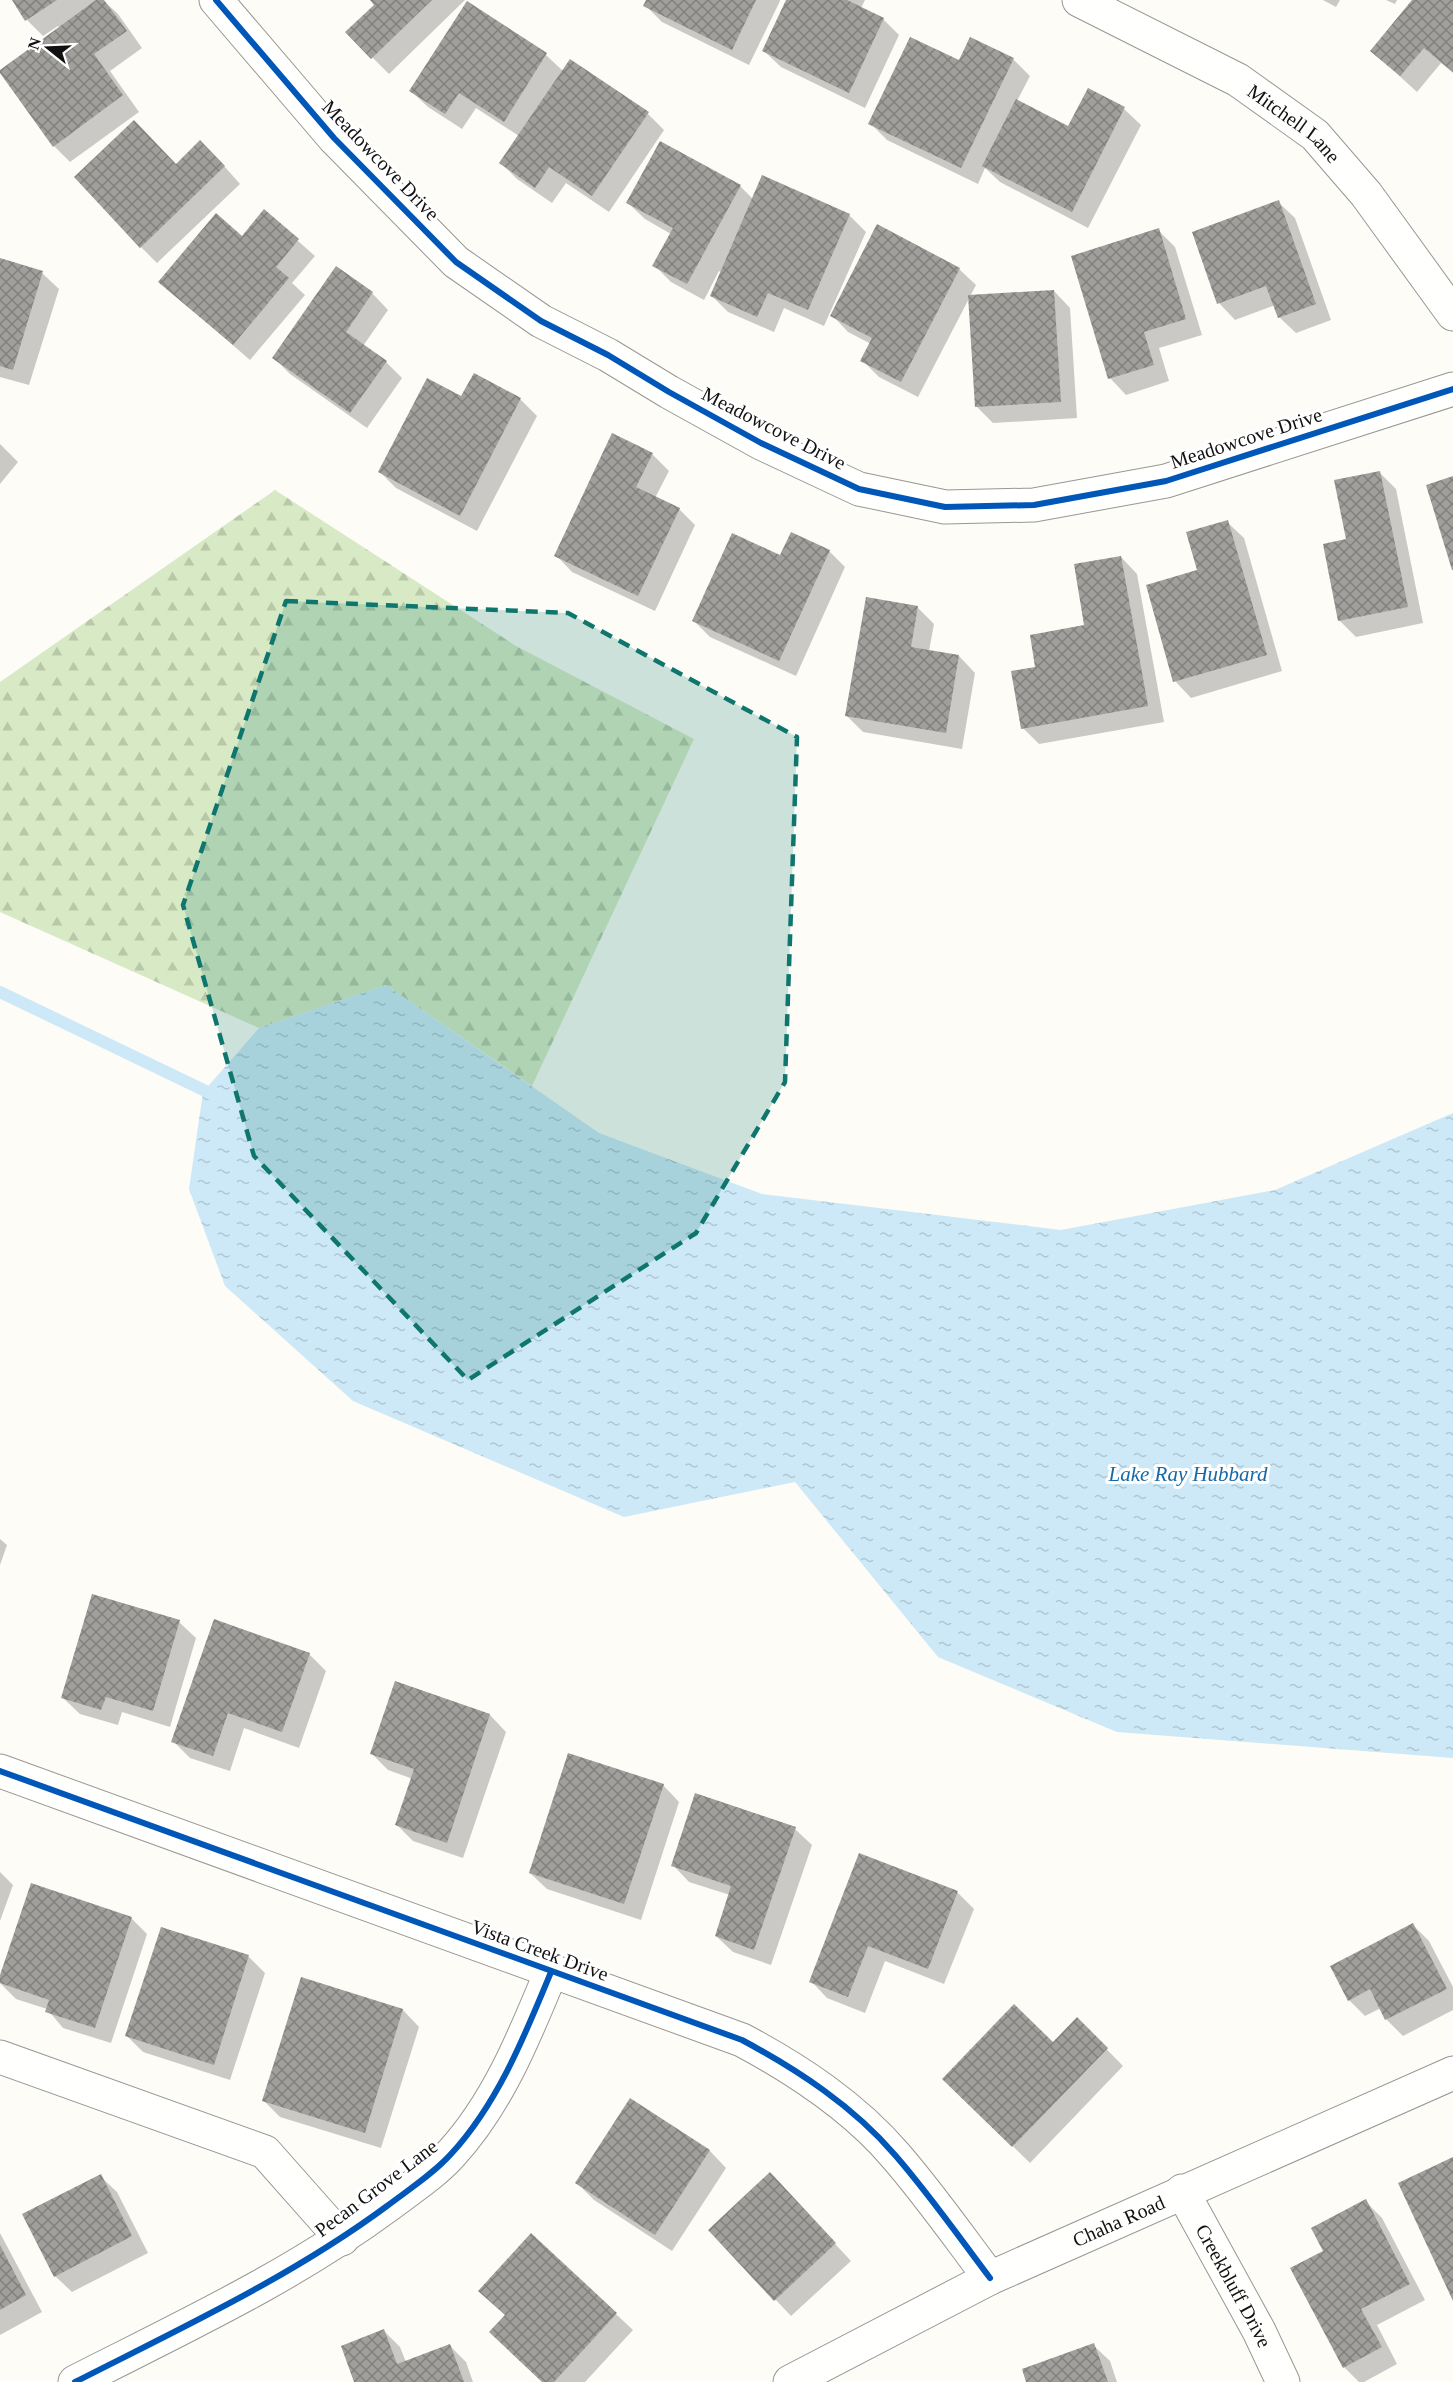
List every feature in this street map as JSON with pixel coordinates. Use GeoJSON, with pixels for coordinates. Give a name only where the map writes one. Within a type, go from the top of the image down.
{"type":"FeatureCollection","features":[{"type":"Feature","properties":{"kind":"street","name":"Meadowcove Drive"},"geometry":{"type":"LineString","coordinates":[[216,0],[334,138],[456,262],[541,321],[608,355],[761,443],[859,489],[945,507],[1034,505],[1166,481],[1453,389]]}},
{"type":"Feature","properties":{"kind":"street","name":"Mitchell Lane"},"geometry":{"type":"LineString","coordinates":[[1079,0],[1238,80],[1316,135],[1366,194],[1453,314]]}},
{"type":"Feature","properties":{"kind":"street","name":"Vista Creek Drive"},"geometry":{"type":"LineString","coordinates":[[0,1771],[742,2040],[796,2069],[848,2109],[894,2154],[990,2278]]}},
{"type":"Feature","properties":{"kind":"street","name":"Pecan Grove Lane"},"geometry":{"type":"LineString","coordinates":[[75,2382],[206,2316],[342,2239],[450,2155],[477,2119],[518,2051],[551,1972]]}},
{"type":"Feature","properties":{"kind":"street"},"geometry":{"type":"LineString","coordinates":[[0,2057],[265,2152],[342,2239]]}},
{"type":"Feature","properties":{"kind":"street","name":"Chaha Road"},"geometry":{"type":"LineString","coordinates":[[790,2382],[990,2278],[1182,2191],[1453,2073]]}},
{"type":"Feature","properties":{"kind":"street","name":"Creekbluff Drive"},"geometry":{"type":"LineString","coordinates":[[1182,2191],[1283,2382]]}},
{"type":"Feature","properties":{"kind":"highlighted area"},"geometry":{"type":"Polygon","coordinates":[[[286,601],[568,613],[797,737],[785,1082],[696,1233],[468,1380],[254,1156],[183,905],[286,601]]]}},
{"type":"Feature","properties":{"kind":"green space"},"geometry":{"type":"Polygon","coordinates":[[[275,490],[516,646],[694,739],[532,1086],[386,985],[259,1028],[0,912],[0,682],[275,490]]]}},
{"type":"Feature","properties":{"kind":"water","name":"Lake Ray Hubbard"},"geometry":{"type":"Polygon","coordinates":[[[386,985],[599,1133],[762,1194],[1061,1230],[1275,1190],[1453,1113],[1453,1758],[1117,1732],[938,1657],[795,1482],[624,1517],[353,1401],[225,1286],[189,1189],[203,1092],[259,1028],[386,985]]]}},
{"type":"Feature","properties":{"kind":"building"},"geometry":{"type":"Polygon","coordinates":[[[12,0],[57,0],[25,21],[12,0]]]}},
{"type":"Feature","properties":{"kind":"building"},"geometry":{"type":"Polygon","coordinates":[[[96,0],[104,0],[127,31],[94,54],[123,95],[53,147],[0,70],[96,0]]]}},
{"type":"Feature","properties":{"kind":"building"},"geometry":{"type":"Polygon","coordinates":[[[370,0],[432,0],[371,59],[345,32],[374,5],[370,0]]]}},
{"type":"Feature","properties":{"kind":"building"},"geometry":{"type":"Polygon","coordinates":[[[646,0],[756,0],[732,50],[643,6],[646,0]]]}},
{"type":"Feature","properties":{"kind":"building"},"geometry":{"type":"Polygon","coordinates":[[[786,0],[847,0],[884,18],[849,93],[762,51],[786,0]]]}},
{"type":"Feature","properties":{"kind":"building"},"geometry":{"type":"Polygon","coordinates":[[[1412,0],[1453,0],[1453,72],[1424,48],[1400,76],[1370,51],[1412,0]]]}},
{"type":"Feature","properties":{"kind":"building"},"geometry":{"type":"Polygon","coordinates":[[[467,1],[547,53],[504,122],[459,93],[445,114],[409,91],[467,1]]]}},
{"type":"Feature","properties":{"kind":"building"},"geometry":{"type":"Polygon","coordinates":[[[910,37],[959,60],[970,37],[1014,58],[961,168],[868,124],[910,37]]]}},
{"type":"Feature","properties":{"kind":"building"},"geometry":{"type":"Polygon","coordinates":[[[570,59],[649,112],[592,196],[549,167],[535,188],[499,163],[570,59]]]}},
{"type":"Feature","properties":{"kind":"building"},"geometry":{"type":"Polygon","coordinates":[[[1088,88],[1125,107],[1072,212],[982,166],[1016,99],[1068,126],[1088,88]]]}},
{"type":"Feature","properties":{"kind":"building"},"geometry":{"type":"Polygon","coordinates":[[[134,120],[176,164],[200,140],[225,166],[140,248],[74,177],[134,120]]]}},
{"type":"Feature","properties":{"kind":"building"},"geometry":{"type":"Polygon","coordinates":[[[660,141],[741,185],[687,284],[652,266],[673,228],[626,203],[660,141]]]}},
{"type":"Feature","properties":{"kind":"building"},"geometry":{"type":"Polygon","coordinates":[[[762,175],[850,214],[808,310],[768,293],[757,317],[710,296],[762,175]]]}},
{"type":"Feature","properties":{"kind":"building"},"geometry":{"type":"Polygon","coordinates":[[[1279,200],[1316,304],[1278,318],[1266,286],[1217,304],[1192,232],[1279,200]]]}},
{"type":"Feature","properties":{"kind":"building"},"geometry":{"type":"Polygon","coordinates":[[[264,209],[299,239],[276,267],[289,278],[233,345],[158,282],[216,213],[242,236],[264,209]]]}},
{"type":"Feature","properties":{"kind":"building"},"geometry":{"type":"Polygon","coordinates":[[[877,224],[960,268],[901,382],[860,361],[872,338],[830,316],[877,224]]]}},
{"type":"Feature","properties":{"kind":"building"},"geometry":{"type":"Polygon","coordinates":[[[1159,228],[1186,319],[1144,332],[1154,365],[1108,379],[1071,256],[1159,228]]]}},
{"type":"Feature","properties":{"kind":"building"},"geometry":{"type":"Polygon","coordinates":[[[0,258],[43,271],[13,370],[0,366],[0,258]]]}},
{"type":"Feature","properties":{"kind":"building"},"geometry":{"type":"Polygon","coordinates":[[[336,266],[373,292],[346,332],[387,361],[350,413],[272,358],[336,266]]]}},
{"type":"Feature","properties":{"kind":"building"},"geometry":{"type":"Polygon","coordinates":[[[1054,290],[1061,402],[975,407],[968,295],[1054,290]]]}},
{"type":"Feature","properties":{"kind":"building"},"geometry":{"type":"Polygon","coordinates":[[[474,373],[521,398],[460,516],[378,472],[427,378],[461,396],[474,373]]]}},
{"type":"Feature","properties":{"kind":"building"},"geometry":{"type":"Polygon","coordinates":[[[612,433],[653,453],[636,487],[680,508],[638,596],[554,556],[612,433]]]}},
{"type":"Feature","properties":{"kind":"building"},"geometry":{"type":"Polygon","coordinates":[[[1380,471],[1408,607],[1338,621],[1323,544],[1346,539],[1334,480],[1380,471]]]}},
{"type":"Feature","properties":{"kind":"building"},"geometry":{"type":"Polygon","coordinates":[[[1453,476],[1453,570],[1452,570],[1426,485],[1453,476]]]}},
{"type":"Feature","properties":{"kind":"building"},"geometry":{"type":"Polygon","coordinates":[[[1228,520],[1267,655],[1173,682],[1146,585],[1197,570],[1186,532],[1228,520]]]}},
{"type":"Feature","properties":{"kind":"building"},"geometry":{"type":"Polygon","coordinates":[[[791,532],[830,550],[779,661],[692,621],[732,533],[780,555],[791,532]]]}},
{"type":"Feature","properties":{"kind":"building"},"geometry":{"type":"Polygon","coordinates":[[[1121,556],[1148,706],[1021,729],[1011,671],[1035,667],[1030,635],[1084,625],[1074,564],[1121,556]]]}},
{"type":"Feature","properties":{"kind":"building"},"geometry":{"type":"Polygon","coordinates":[[[866,597],[918,606],[911,647],[959,655],[946,733],[845,716],[866,597]]]}},
{"type":"Feature","properties":{"kind":"building"},"geometry":{"type":"Polygon","coordinates":[[[92,1594],[180,1620],[153,1711],[106,1697],[101,1710],[61,1698],[92,1594]]]}},
{"type":"Feature","properties":{"kind":"building"},"geometry":{"type":"Polygon","coordinates":[[[214,1619],[310,1653],[282,1732],[228,1713],[213,1756],[171,1742],[214,1619]]]}},
{"type":"Feature","properties":{"kind":"building"},"geometry":{"type":"Polygon","coordinates":[[[395,1681],[490,1714],[447,1843],[395,1825],[414,1769],[370,1754],[395,1681]]]}},
{"type":"Feature","properties":{"kind":"building"},"geometry":{"type":"Polygon","coordinates":[[[568,1753],[664,1784],[624,1904],[529,1873],[568,1753]]]}},
{"type":"Feature","properties":{"kind":"building"},"geometry":{"type":"Polygon","coordinates":[[[695,1793],[796,1827],[754,1950],[715,1936],[731,1886],[671,1866],[695,1793]]]}},
{"type":"Feature","properties":{"kind":"building"},"geometry":{"type":"Polygon","coordinates":[[[859,1853],[958,1891],[928,1969],[868,1946],[848,1997],[809,1982],[859,1853]]]}},
{"type":"Feature","properties":{"kind":"building"},"geometry":{"type":"Polygon","coordinates":[[[31,1883],[132,1917],[95,2028],[45,2012],[49,2000],[0,1983],[0,1975],[31,1883]]]}},
{"type":"Feature","properties":{"kind":"building"},"geometry":{"type":"Polygon","coordinates":[[[1413,1923],[1447,1989],[1385,2020],[1370,1989],[1348,2001],[1330,1966],[1413,1923]]]}},
{"type":"Feature","properties":{"kind":"building"},"geometry":{"type":"Polygon","coordinates":[[[161,1927],[249,1955],[214,2065],[125,2036],[161,1927]]]}},
{"type":"Feature","properties":{"kind":"building"},"geometry":{"type":"Polygon","coordinates":[[[301,1977],[403,2009],[365,2133],[262,2101],[301,1977]]]}},
{"type":"Feature","properties":{"kind":"building"},"geometry":{"type":"Polygon","coordinates":[[[1014,2004],[1053,2042],[1077,2017],[1108,2048],[1012,2147],[942,2079],[1014,2004]]]}},
{"type":"Feature","properties":{"kind":"building"},"geometry":{"type":"Polygon","coordinates":[[[630,2098],[710,2150],[655,2235],[575,2183],[630,2098]]]}},
{"type":"Feature","properties":{"kind":"building"},"geometry":{"type":"Polygon","coordinates":[[[1453,2157],[1453,2301],[1398,2183],[1453,2157]]]}},
{"type":"Feature","properties":{"kind":"building"},"geometry":{"type":"Polygon","coordinates":[[[770,2172],[836,2243],[774,2301],[708,2230],[770,2172]]]}},
{"type":"Feature","properties":{"kind":"building"},"geometry":{"type":"Polygon","coordinates":[[[101,2174],[132,2236],[54,2277],[22,2214],[101,2174]]]}},
{"type":"Feature","properties":{"kind":"building"},"geometry":{"type":"Polygon","coordinates":[[[1366,2199],[1410,2284],[1361,2309],[1382,2347],[1343,2368],[1290,2268],[1323,2251],[1311,2228],[1366,2199]]]}},
{"type":"Feature","properties":{"kind":"building"},"geometry":{"type":"Polygon","coordinates":[[[531,2233],[617,2313],[554,2382],[542,2382],[489,2332],[505,2315],[478,2291],[531,2233]]]}},
{"type":"Feature","properties":{"kind":"building"},"geometry":{"type":"Polygon","coordinates":[[[0,2245],[26,2295],[0,2310],[0,2245]]]}},
{"type":"Feature","properties":{"kind":"building"},"geometry":{"type":"Polygon","coordinates":[[[384,2329],[397,2364],[450,2344],[464,2382],[354,2382],[341,2346],[384,2329]]]}},
{"type":"Feature","properties":{"kind":"building"},"geometry":{"type":"Polygon","coordinates":[[[1094,2343],[1108,2382],[1026,2382],[1022,2369],[1094,2343]]]}},
{"type":"Feature","properties":{"kind":"waterway"},"geometry":{"type":"LineString","coordinates":[[0,992],[218,1097]]}},
{"type":"Feature","properties":{"kind":"cycle path"},"geometry":{"type":"LineString","coordinates":[[216,0],[334,138],[456,262],[541,321],[608,355],[761,443],[859,489],[945,507],[1034,505],[1166,481],[1453,389]]}},
{"type":"Feature","properties":{"kind":"cycle path"},"geometry":{"type":"LineString","coordinates":[[0,1771],[742,2040],[824,2090],[879,2137],[920,2185],[990,2278]]}},
{"type":"Feature","properties":{"kind":"cycle path"},"geometry":{"type":"LineString","coordinates":[[75,2382],[274,2279],[350,2232],[420,2182],[451,2154],[483,2113],[509,2068],[551,1972]]}}]}
